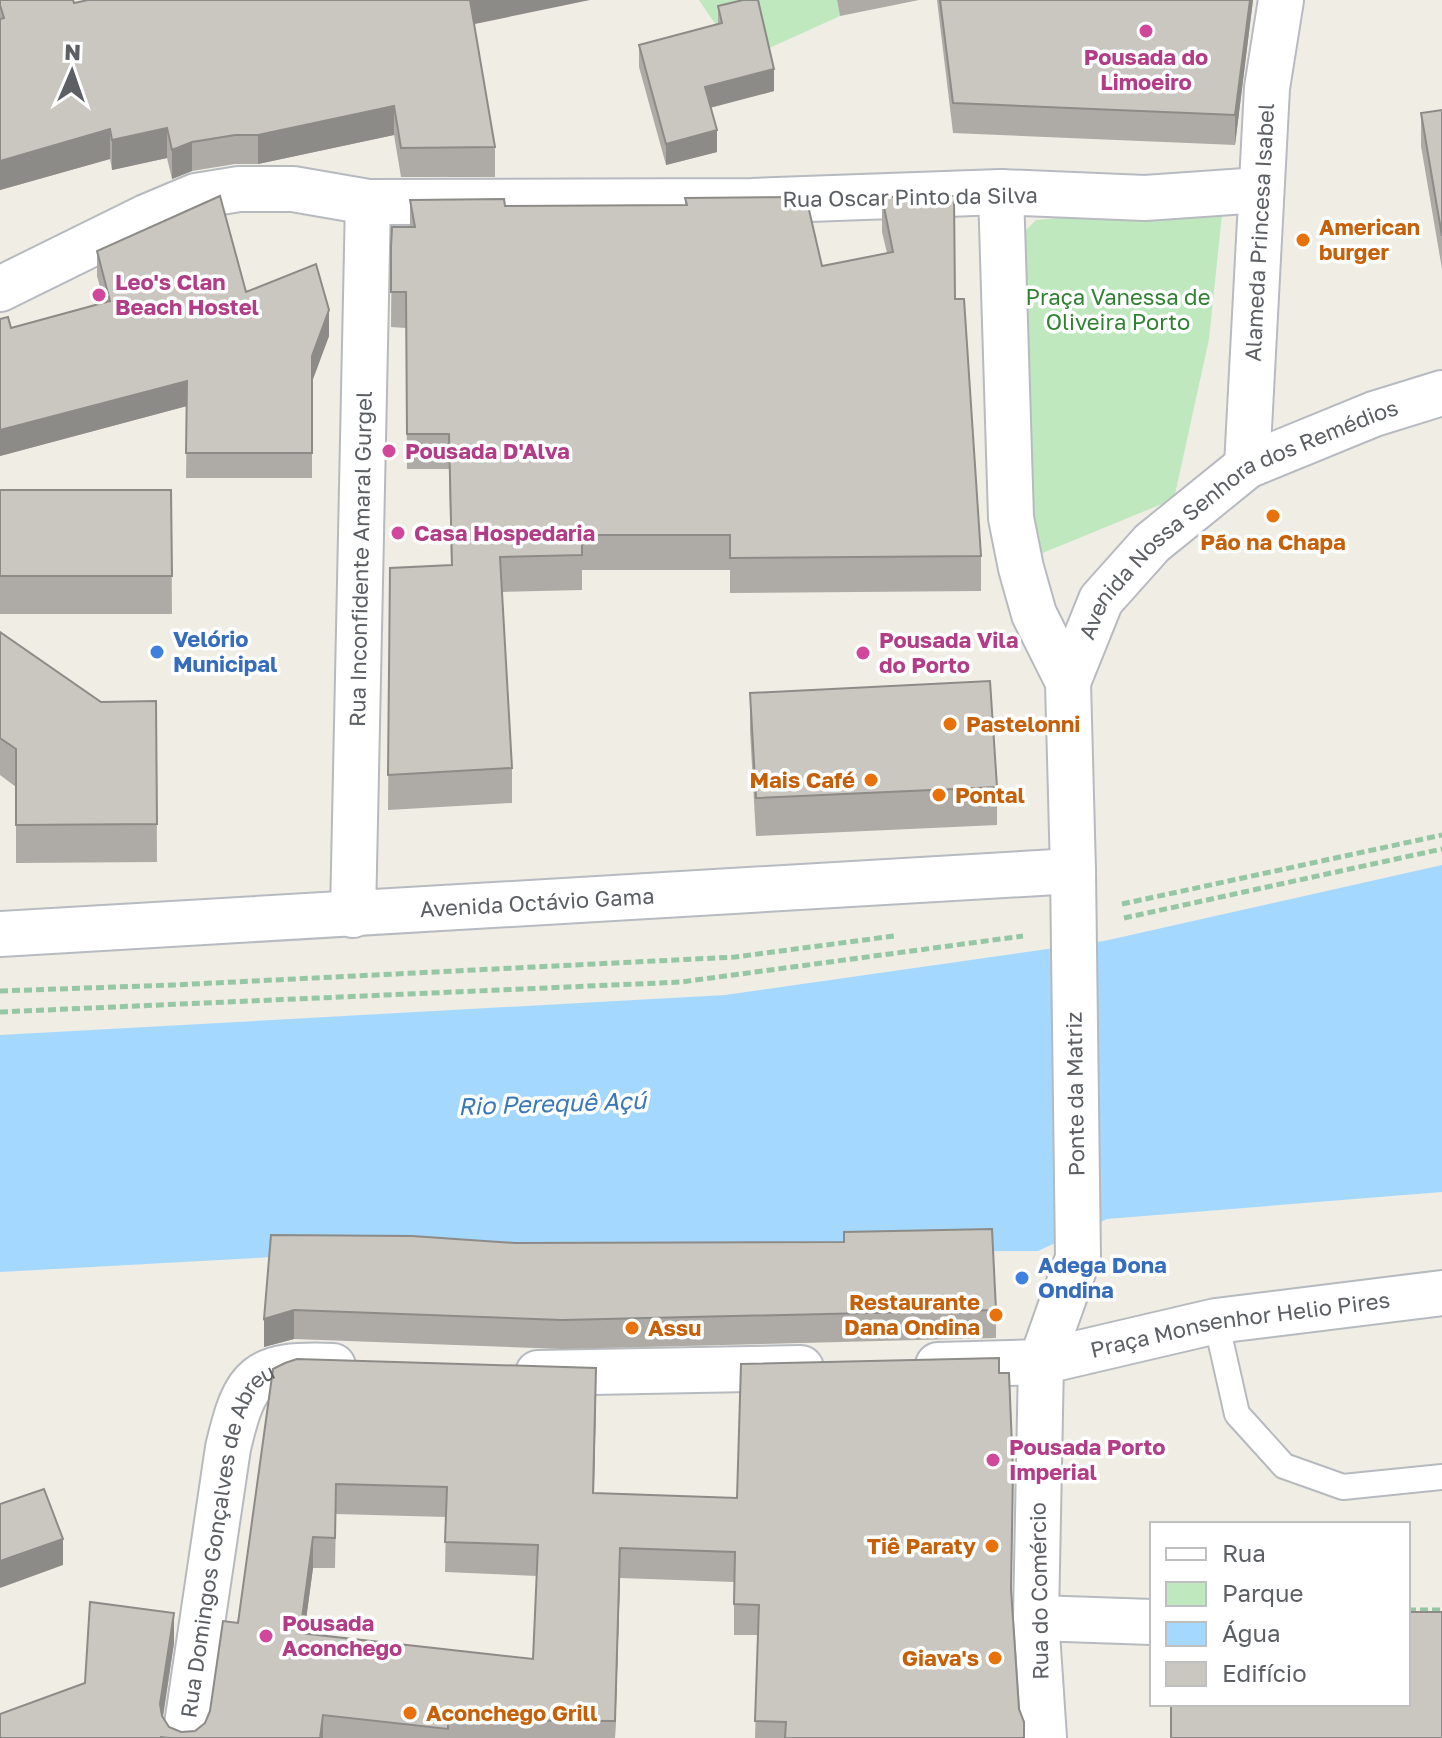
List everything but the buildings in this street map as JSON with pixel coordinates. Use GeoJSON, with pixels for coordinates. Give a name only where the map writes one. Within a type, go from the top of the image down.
{"type":"FeatureCollection","features":[{"type":"Feature","properties":{"kind":"street","name":"Alameda Princesa Isabel"},"geometry":{"type":"LineString","coordinates":[[1247,466],[1267,88],[1281,0]]}},
{"type":"Feature","properties":{"kind":"street","name":"Rua Oscar Pinto da Silva"},"geometry":{"type":"LineString","coordinates":[[0,289],[146,217],[196,196],[239,189],[293,189],[368,202],[752,201],[1001,192],[1145,198],[1260,190]]}},
{"type":"Feature","properties":{"kind":"street"},"geometry":{"type":"LineString","coordinates":[[1001,192],[1011,518],[1034,614],[1068,682]]}},
{"type":"Feature","properties":{"kind":"street","name":"Rua Inconfidente Amaral Gurgel"},"geometry":{"type":"LineString","coordinates":[[353,915],[368,202]]}},
{"type":"Feature","properties":{"kind":"street","name":"Avenida Nossa Senhora dos Remédios"},"geometry":{"type":"LineString","coordinates":[[1068,682],[1101,600],[1152,543],[1247,466],[1374,414],[1442,393]]}},
{"type":"Feature","properties":{"kind":"street","name":"Ponte da Matriz"},"geometry":{"type":"LineString","coordinates":[[1068,682],[1078,1258]]}},
{"type":"Feature","properties":{"kind":"street","name":"Avenida Octávio Gama"},"geometry":{"type":"LineString","coordinates":[[0,934],[1073,871]]}},
{"type":"Feature","properties":{"kind":"street","name":"Rua do Comércio"},"geometry":{"type":"LineString","coordinates":[[1044,1738],[1036,1618],[1041,1362],[1078,1258]]}},
{"type":"Feature","properties":{"kind":"street","name":"Praça Monsenhor Helio Pires"},"geometry":{"type":"LineString","coordinates":[[897,1366],[1041,1362],[1216,1321],[1442,1293]]}},
{"type":"Feature","properties":{"kind":"street","name":"Rua Domingos Gonçalves de Abreu"},"geometry":{"type":"LineString","coordinates":[[185,1738],[228,1448],[237,1408],[251,1382],[272,1370],[293,1364],[372,1367]]}},
{"type":"Feature","properties":{"kind":"street"},"geometry":{"type":"LineString","coordinates":[[499,1371],[562,1374],[833,1367]]}},
{"type":"Feature","properties":{"kind":"street"},"geometry":{"type":"LineString","coordinates":[[1036,1618],[1150,1622]]}},
{"type":"Feature","properties":{"kind":"lane"},"geometry":{"type":"LineString","coordinates":[[1216,1321],[1237,1414],[1284,1466],[1343,1487],[1442,1477]]}},
{"type":"Feature","properties":{"kind":"path"},"geometry":{"type":"LineString","coordinates":[[0,1012],[681,982],[1072,929],[1442,849]]}},
{"type":"Feature","properties":{"kind":"path"},"geometry":{"type":"LineString","coordinates":[[1410,1610],[1442,1610]]}},
{"type":"Feature","properties":{"kind":"green space"},"geometry":{"type":"Polygon","coordinates":[[[699,0],[837,0],[840,16],[765,50],[718,28],[699,0]]]}},
{"type":"Feature","properties":{"kind":"green space","name":"Praça Vanessa de Oliveira Porto"},"geometry":{"type":"Polygon","coordinates":[[[1223,205],[1209,339],[1174,499],[1028,559],[1024,232],[1036,220],[1223,205]]]}},
{"type":"Feature","properties":{"kind":"water","name":"Rio Perequê Açú"},"geometry":{"type":"Polygon","coordinates":[[[1442,865],[1442,1192],[1107,1219],[1038,1251],[309,1255],[0,1272],[0,1035],[725,995],[1104,941],[1442,865]]]}},
{"type":"Feature","properties":{"kind":"place","name":"Pousada do Limoeiro"},"geometry":{"type":"Point","coordinates":[1146,31]}},
{"type":"Feature","properties":{"kind":"place","name":"American burger"},"geometry":{"type":"Point","coordinates":[1303,240]}},
{"type":"Feature","properties":{"kind":"place","name":"Leo's Clan Beach Hostel"},"geometry":{"type":"Point","coordinates":[99,295]}},
{"type":"Feature","properties":{"kind":"place","name":"Pousada D'Alva"},"geometry":{"type":"Point","coordinates":[389,451]}},
{"type":"Feature","properties":{"kind":"place","name":"Pão na Chapa"},"geometry":{"type":"Point","coordinates":[1273,516]}},
{"type":"Feature","properties":{"kind":"place","name":"Casa Hospedaria"},"geometry":{"type":"Point","coordinates":[398,533]}},
{"type":"Feature","properties":{"kind":"place","name":"Velório Municipal"},"geometry":{"type":"Point","coordinates":[157,652]}},
{"type":"Feature","properties":{"kind":"place","name":"Pousada Vila do Porto"},"geometry":{"type":"Point","coordinates":[863,653]}},
{"type":"Feature","properties":{"kind":"place","name":"Pastelonni"},"geometry":{"type":"Point","coordinates":[950,724]}},
{"type":"Feature","properties":{"kind":"place","name":"Mais Café"},"geometry":{"type":"Point","coordinates":[871,780]}},
{"type":"Feature","properties":{"kind":"place","name":"Pontal"},"geometry":{"type":"Point","coordinates":[939,795]}},
{"type":"Feature","properties":{"kind":"place","name":"Adega Dona Ondina"},"geometry":{"type":"Point","coordinates":[1022,1278]}},
{"type":"Feature","properties":{"kind":"place","name":"Restaurante Dana Ondina"},"geometry":{"type":"Point","coordinates":[996,1315]}},
{"type":"Feature","properties":{"kind":"place","name":"Assu"},"geometry":{"type":"Point","coordinates":[632,1328]}},
{"type":"Feature","properties":{"kind":"place","name":"Pousada Porto Imperial"},"geometry":{"type":"Point","coordinates":[993,1460]}},
{"type":"Feature","properties":{"kind":"place","name":"Tiê Paraty"},"geometry":{"type":"Point","coordinates":[992,1546]}},
{"type":"Feature","properties":{"kind":"place","name":"Pousada Aconchego"},"geometry":{"type":"Point","coordinates":[266,1636]}},
{"type":"Feature","properties":{"kind":"place","name":"Giava's"},"geometry":{"type":"Point","coordinates":[995,1658]}},
{"type":"Feature","properties":{"kind":"place","name":"Aconchego Grill"},"geometry":{"type":"Point","coordinates":[410,1713]}}]}
